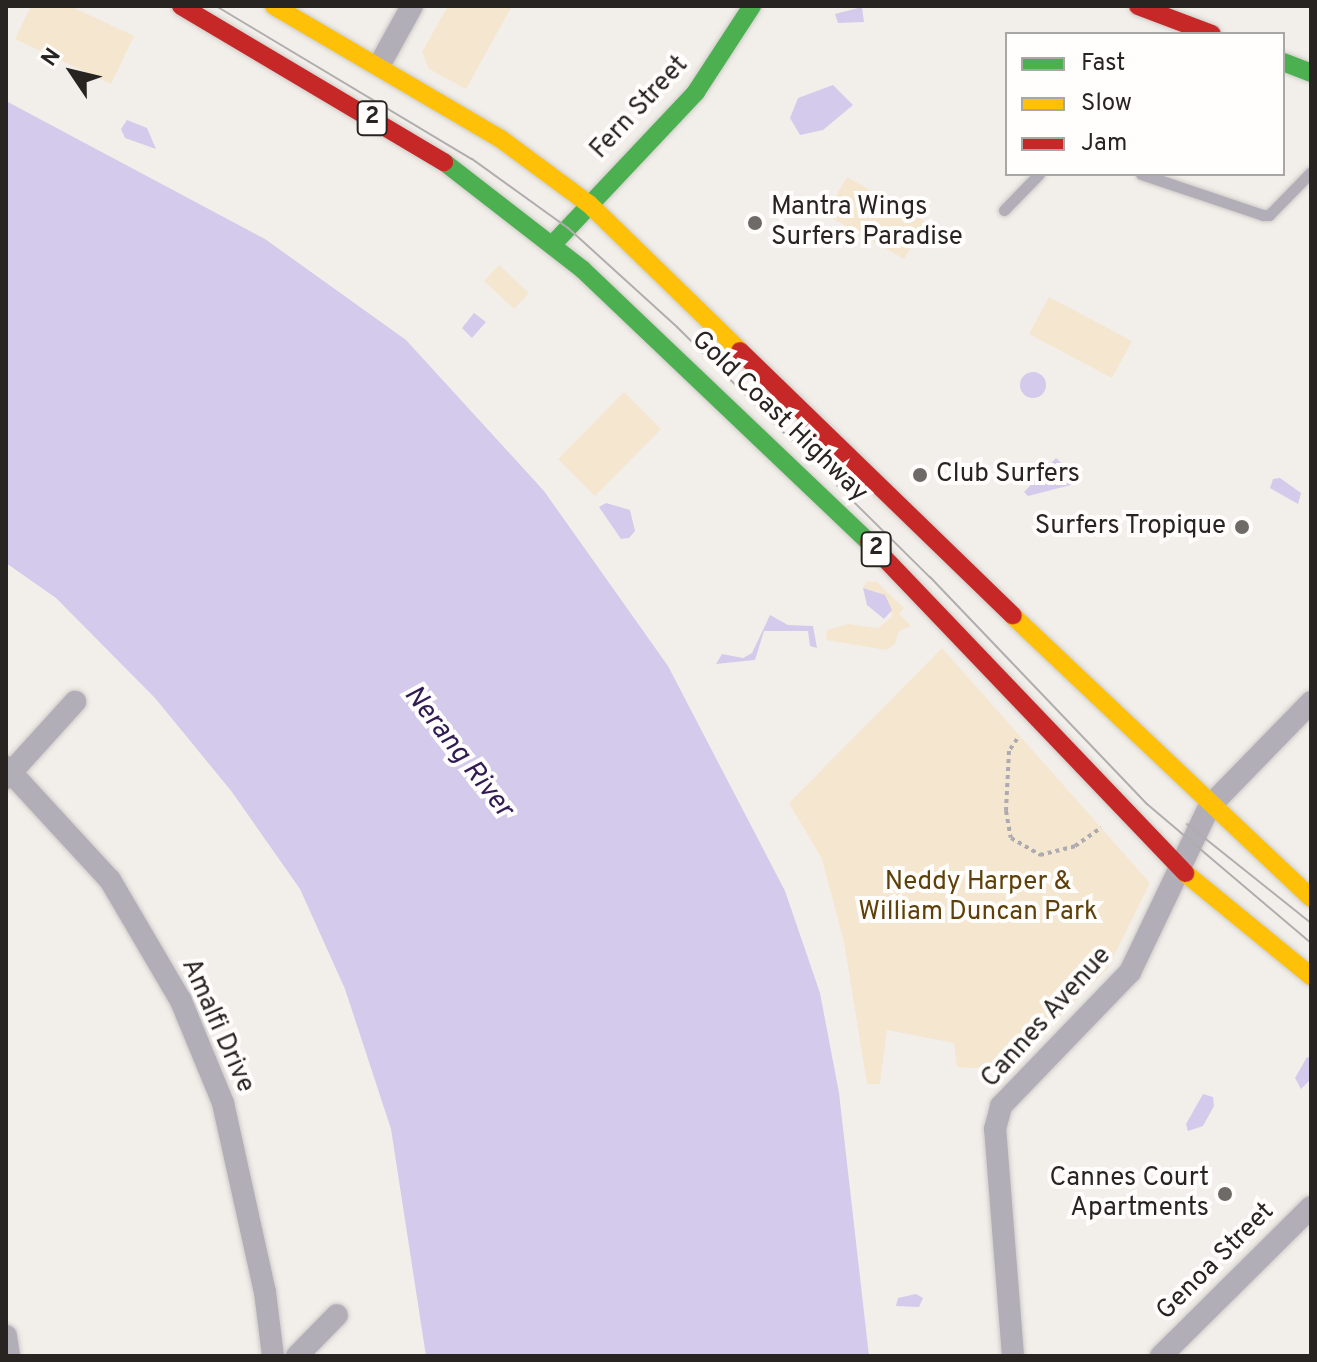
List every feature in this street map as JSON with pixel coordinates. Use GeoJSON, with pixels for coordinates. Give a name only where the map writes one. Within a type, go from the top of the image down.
{"type":"FeatureCollection","features":[{"type":"Feature","properties":{"kind":"main road","name":"Gold Coast Highway"},"geometry":{"type":"LineString","coordinates":[[181,6],[444,161],[553,244],[649,327],[844,516],[1182,871],[1311,976]]}},
{"type":"Feature","properties":{"kind":"main road","name":"Gold Coast Highway"},"geometry":{"type":"LineString","coordinates":[[274,6],[380,64],[501,139],[589,204],[1209,807],[1311,898]]}},
{"type":"Feature","properties":{"kind":"main road","name":"Fern Street"},"geometry":{"type":"LineString","coordinates":[[553,244],[696,92],[752,6]]}},
{"type":"Feature","properties":{"kind":"main road"},"geometry":{"type":"LineString","coordinates":[[1138,6],[1207,32]]}},
{"type":"Feature","properties":{"kind":"main road"},"geometry":{"type":"LineString","coordinates":[[1285,63],[1311,73]]}},
{"type":"Feature","properties":{"kind":"street"},"geometry":{"type":"LineString","coordinates":[[380,64],[412,6]]}},
{"type":"Feature","properties":{"kind":"street"},"geometry":{"type":"LineString","coordinates":[[8,772],[75,702]]}},
{"type":"Feature","properties":{"kind":"street"},"geometry":{"type":"LineString","coordinates":[[1209,807],[1311,702]]}},
{"type":"Feature","properties":{"kind":"street","name":"Amalfi Drive"},"geometry":{"type":"LineString","coordinates":[[8,772],[110,880],[181,1001],[223,1103],[265,1292],[273,1356]]}},
{"type":"Feature","properties":{"kind":"street","name":"Cannes Avenue"},"geometry":{"type":"LineString","coordinates":[[1013,1356],[998,1115],[1015,1088],[1130,972],[1182,871],[1209,807]]}},
{"type":"Feature","properties":{"kind":"street","name":"Genoa Street"},"geometry":{"type":"LineString","coordinates":[[1161,1356],[1311,1207]]}},
{"type":"Feature","properties":{"kind":"street"},"geometry":{"type":"LineString","coordinates":[[297,1356],[337,1315]]}},
{"type":"Feature","properties":{"kind":"street"},"geometry":{"type":"LineString","coordinates":[[6,1336],[9,1356]]}},
{"type":"Feature","properties":{"kind":"lane"},"geometry":{"type":"LineString","coordinates":[[1147,176],[1269,215],[1311,172]]}},
{"type":"Feature","properties":{"kind":"lane"},"geometry":{"type":"LineString","coordinates":[[1004,210],[1037,176]]}},
{"type":"Feature","properties":{"kind":"path"},"geometry":{"type":"LineString","coordinates":[[1023,734],[1009,751],[1006,811],[1011,838],[1040,855],[1075,846],[1106,824]]}},
{"type":"Feature","properties":{"kind":"green space"},"geometry":{"type":"Polygon","coordinates":[[[31,6],[70,6],[134,36],[111,84],[15,39],[31,6]]]}},
{"type":"Feature","properties":{"kind":"green space"},"geometry":{"type":"Polygon","coordinates":[[[448,6],[512,6],[466,89],[429,69],[422,52],[448,6]]]}},
{"type":"Feature","properties":{"kind":"green space"},"geometry":{"type":"Polygon","coordinates":[[[847,177],[926,222],[904,259],[825,214],[847,177]]]}},
{"type":"Feature","properties":{"kind":"green space"},"geometry":{"type":"Polygon","coordinates":[[[499,265],[529,293],[514,309],[484,281],[499,265]]]}},
{"type":"Feature","properties":{"kind":"green space"},"geometry":{"type":"Polygon","coordinates":[[[1049,297],[1132,341],[1112,378],[1029,334],[1049,297]]]}},
{"type":"Feature","properties":{"kind":"green space"},"geometry":{"type":"Polygon","coordinates":[[[624,392],[661,429],[595,496],[558,459],[624,392]]]}},
{"type":"Feature","properties":{"kind":"green space"},"geometry":{"type":"Polygon","coordinates":[[[867,581],[877,582],[904,608],[899,614],[911,626],[899,631],[895,644],[886,650],[826,640],[827,630],[848,624],[878,628],[893,616],[877,592],[863,588],[867,581]]]}},
{"type":"Feature","properties":{"kind":"green space","name":"Neddy Harper & William Duncan Park"},"geometry":{"type":"Polygon","coordinates":[[[942,648],[1150,883],[1108,968],[1006,1070],[957,1067],[954,1043],[887,1030],[880,1084],[867,1084],[844,942],[822,859],[789,803],[942,648]]]}},
{"type":"Feature","properties":{"kind":"water"},"geometry":{"type":"Polygon","coordinates":[[[862,7],[864,22],[838,23],[835,14],[862,7]]]}},
{"type":"Feature","properties":{"kind":"water"},"geometry":{"type":"Polygon","coordinates":[[[833,85],[853,105],[823,130],[800,135],[790,118],[798,98],[833,85]]]}},
{"type":"Feature","properties":{"kind":"water","name":"Nerang River"},"geometry":{"type":"Polygon","coordinates":[[[6,101],[265,239],[406,340],[544,491],[668,666],[785,891],[820,993],[839,1093],[869,1356],[426,1356],[391,1129],[345,989],[300,889],[232,792],[155,698],[56,598],[6,563],[6,101]]]}},
{"type":"Feature","properties":{"kind":"water"},"geometry":{"type":"Polygon","coordinates":[[[127,120],[147,128],[156,149],[125,138],[121,129],[127,120]]]}},
{"type":"Feature","properties":{"kind":"water"},"geometry":{"type":"Polygon","coordinates":[[[474,313],[486,322],[472,338],[462,328],[474,313]]]}},
{"type":"Feature","properties":{"kind":"water"},"geometry":{"type":"Polygon","coordinates":[[[1033,372],[1042,376],[1046,385],[1042,394],[1033,398],[1024,394],[1020,385],[1024,376],[1033,372]]]}},
{"type":"Feature","properties":{"kind":"water"},"geometry":{"type":"Polygon","coordinates":[[[1056,458],[1077,478],[1071,485],[1028,496],[1024,492],[1056,458]]]}},
{"type":"Feature","properties":{"kind":"water"},"geometry":{"type":"Polygon","coordinates":[[[1280,478],[1301,493],[1298,504],[1270,488],[1273,479],[1280,478]]]}},
{"type":"Feature","properties":{"kind":"water"},"geometry":{"type":"Polygon","coordinates":[[[606,503],[630,510],[635,531],[629,538],[621,539],[599,507],[606,503]]]}},
{"type":"Feature","properties":{"kind":"water"},"geometry":{"type":"Polygon","coordinates":[[[863,588],[885,595],[892,610],[884,619],[867,605],[863,588]]]}},
{"type":"Feature","properties":{"kind":"water"},"geometry":{"type":"Polygon","coordinates":[[[770,615],[788,625],[813,626],[817,648],[810,646],[808,631],[764,631],[755,660],[716,664],[722,654],[743,658],[752,653],[770,615]]]}},
{"type":"Feature","properties":{"kind":"water"},"geometry":{"type":"Polygon","coordinates":[[[1307,1057],[1311,1058],[1310,1080],[1301,1089],[1295,1078],[1307,1057]]]}},
{"type":"Feature","properties":{"kind":"water"},"geometry":{"type":"Polygon","coordinates":[[[1203,1094],[1213,1097],[1214,1106],[1203,1126],[1188,1131],[1186,1124],[1203,1094]]]}},
{"type":"Feature","properties":{"kind":"water"},"geometry":{"type":"Polygon","coordinates":[[[916,1294],[923,1298],[919,1307],[896,1306],[898,1298],[916,1294]]]}},
{"type":"Feature","properties":{"kind":"tram line"},"geometry":{"type":"LineString","coordinates":[[216,6],[472,159],[568,228],[677,327],[930,577],[1147,804],[1311,943]]}},
{"type":"Feature","properties":{"kind":"tram line"},"geometry":{"type":"LineString","coordinates":[[1187,824],[1311,923]]}},
{"type":"Feature","properties":{"kind":"traffic: fast"},"geometry":{"type":"LineString","coordinates":[[553,244],[696,92],[752,6]]}},
{"type":"Feature","properties":{"kind":"traffic: fast"},"geometry":{"type":"LineString","coordinates":[[1285,63],[1311,73]]}},
{"type":"Feature","properties":{"kind":"traffic: fast"},"geometry":{"type":"LineString","coordinates":[[444,162],[583,270],[869,542]]}},
{"type":"Feature","properties":{"kind":"traffic: slow"},"geometry":{"type":"LineString","coordinates":[[274,6],[501,139],[589,204],[740,351]]}},
{"type":"Feature","properties":{"kind":"traffic: slow"},"geometry":{"type":"LineString","coordinates":[[1013,616],[1311,898]]}},
{"type":"Feature","properties":{"kind":"traffic: slow"},"geometry":{"type":"LineString","coordinates":[[1185,873],[1311,976]]}},
{"type":"Feature","properties":{"kind":"traffic: jam"},"geometry":{"type":"LineString","coordinates":[[181,6],[444,162]]}},
{"type":"Feature","properties":{"kind":"traffic: jam"},"geometry":{"type":"LineString","coordinates":[[1138,6],[1207,32]]}},
{"type":"Feature","properties":{"kind":"traffic: jam"},"geometry":{"type":"LineString","coordinates":[[740,351],[1013,616]]}},
{"type":"Feature","properties":{"kind":"traffic: jam"},"geometry":{"type":"LineString","coordinates":[[869,542],[1185,873]]}},
{"type":"Feature","properties":{"kind":"place","name":"Mantra Wings Surfers Paradise"},"geometry":{"type":"Point","coordinates":[755,223]}},
{"type":"Feature","properties":{"kind":"place","name":"Club Surfers"},"geometry":{"type":"Point","coordinates":[920,475]}},
{"type":"Feature","properties":{"kind":"place","name":"Surfers Tropique"},"geometry":{"type":"Point","coordinates":[1242,527]}},
{"type":"Feature","properties":{"kind":"place","name":"Cannes Court Apartments"},"geometry":{"type":"Point","coordinates":[1225,1194]}}]}
